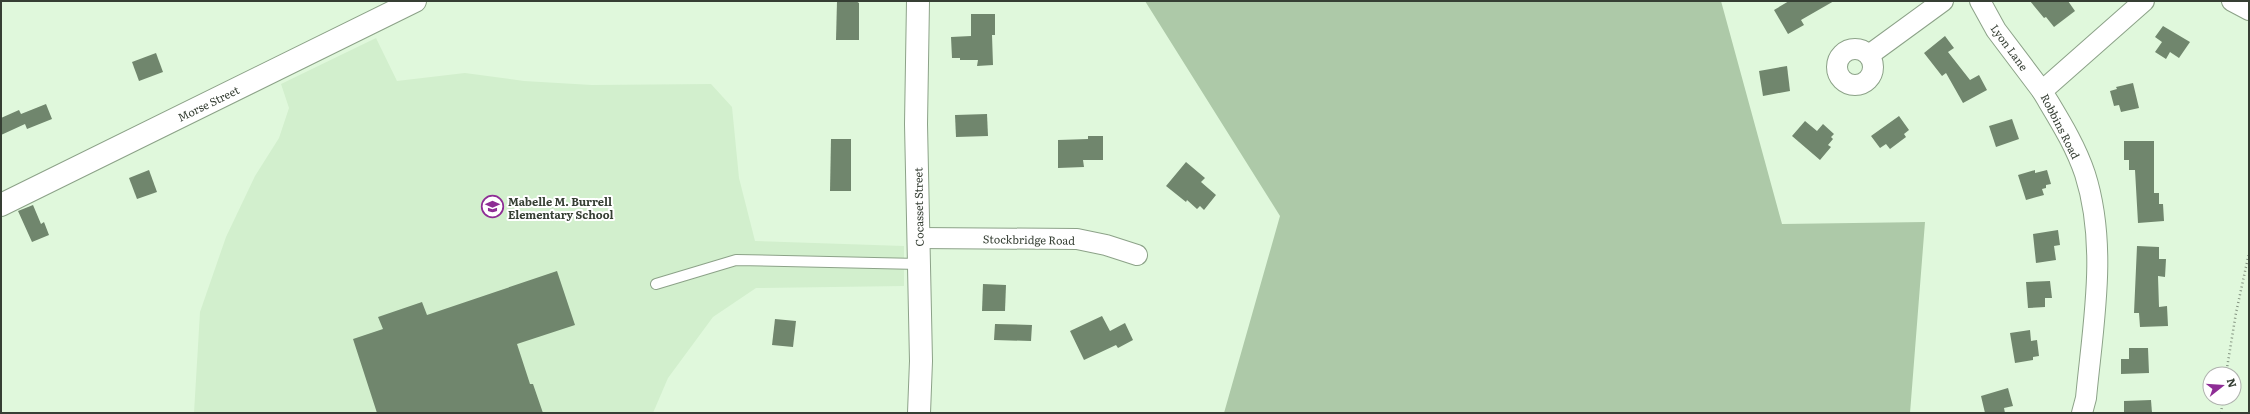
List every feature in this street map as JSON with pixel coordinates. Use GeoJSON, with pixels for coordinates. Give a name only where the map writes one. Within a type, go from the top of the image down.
{"type":"FeatureCollection","features":[{"type":"Feature","properties":{"kind":"street","name":"Morse Street"},"geometry":{"type":"LineString","coordinates":[[1,205],[415,1]]}},
{"type":"Feature","properties":{"kind":"street","name":"Cocasset Street"},"geometry":{"type":"LineString","coordinates":[[918,1],[916,124],[919,238],[920,410]]}},
{"type":"Feature","properties":{"kind":"street"},"geometry":{"type":"LineString","coordinates":[[1869,55],[1943,1]]}},
{"type":"Feature","properties":{"kind":"street","name":"Lyon Lane"},"geometry":{"type":"LineString","coordinates":[[1980,1],[1996,30],[2042,91]]}},
{"type":"Feature","properties":{"kind":"street","name":"Robbins Road"},"geometry":{"type":"LineString","coordinates":[[2082,413],[2086,398],[2097,263],[2093,205],[2085,175],[2074,147],[2042,91],[2144,1]]}},
{"type":"Feature","properties":{"kind":"street"},"geometry":{"type":"LineString","coordinates":[[2232,1],[2249,10]]}},
{"type":"Feature","properties":{"kind":"street","name":"Stockbridge Road"},"geometry":{"type":"LineString","coordinates":[[919,238],[1077,239],[1106,245],[1137,255]]}},
{"type":"Feature","properties":{"kind":"lane"},"geometry":{"type":"LineString","coordinates":[[656,284],[736,260],[919,264]]}},
{"type":"Feature","properties":{"kind":"path"},"geometry":{"type":"LineString","coordinates":[[2227,366],[2236,313],[2249,253]]}},
{"type":"Feature","properties":{"kind":"shaded area"},"geometry":{"type":"Polygon","coordinates":[[[1145,1],[1721,1],[1782,224],[1925,222],[1910,413],[1224,413],[1280,216],[1145,1]]]}},
{"type":"Feature","properties":{"kind":"shaded area","name":"Mabelle M. Burrell Elementary School"},"geometry":{"type":"Polygon","coordinates":[[[376,38],[397,81],[465,73],[524,81],[592,85],[711,84],[732,107],[739,178],[755,241],[904,246],[904,286],[756,288],[713,317],[668,378],[653,413],[194,413],[200,312],[226,237],[255,176],[279,138],[289,108],[281,84],[376,38]]]}},
{"type":"Feature","properties":{"kind":"building"},"geometry":{"type":"Polygon","coordinates":[[[837,1],[856,1],[859,3],[859,40],[836,40],[837,1]]]}},
{"type":"Feature","properties":{"kind":"building"},"geometry":{"type":"Polygon","coordinates":[[[1789,1],[1834,1],[1801,20],[1804,25],[1788,34],[1774,10],[1789,1]]]}},
{"type":"Feature","properties":{"kind":"building"},"geometry":{"type":"Polygon","coordinates":[[[2030,1],[2068,1],[2075,11],[2054,27],[2046,17],[2044,18],[2030,1]]]}},
{"type":"Feature","properties":{"kind":"building"},"geometry":{"type":"Polygon","coordinates":[[[971,14],[995,14],[995,35],[992,35],[993,65],[977,66],[978,60],[960,60],[960,58],[952,58],[951,37],[971,36],[971,14]]]}},
{"type":"Feature","properties":{"kind":"building"},"geometry":{"type":"Polygon","coordinates":[[[2163,26],[2190,42],[2179,58],[2170,52],[2166,59],[2155,52],[2162,42],[2155,37],[2163,26]]]}},
{"type":"Feature","properties":{"kind":"building"},"geometry":{"type":"Polygon","coordinates":[[[1945,36],[1954,48],[1948,52],[1970,80],[1979,75],[1987,90],[1963,103],[1946,73],[1942,76],[1924,53],[1945,36]]]}},
{"type":"Feature","properties":{"kind":"building"},"geometry":{"type":"Polygon","coordinates":[[[156,53],[163,72],[139,81],[132,62],[156,53]]]}},
{"type":"Feature","properties":{"kind":"building"},"geometry":{"type":"Polygon","coordinates":[[[1787,66],[1790,91],[1763,96],[1759,71],[1787,66]]]}},
{"type":"Feature","properties":{"kind":"building"},"geometry":{"type":"Polygon","coordinates":[[[2133,83],[2139,108],[2121,112],[2119,105],[2114,106],[2110,91],[2117,89],[2116,87],[2133,83]]]}},
{"type":"Feature","properties":{"kind":"building"},"geometry":{"type":"Polygon","coordinates":[[[46,104],[52,119],[27,129],[25,124],[1,135],[1,118],[19,110],[21,114],[46,104]]]}},
{"type":"Feature","properties":{"kind":"building"},"geometry":{"type":"Polygon","coordinates":[[[987,114],[988,136],[956,137],[955,115],[987,114]]]}},
{"type":"Feature","properties":{"kind":"building"},"geometry":{"type":"Polygon","coordinates":[[[1899,116],[1909,130],[1904,134],[1906,137],[1890,149],[1886,144],[1880,148],[1871,136],[1899,116]]]}},
{"type":"Feature","properties":{"kind":"building"},"geometry":{"type":"Polygon","coordinates":[[[2012,119],[2019,139],[1996,147],[1989,126],[2012,119]]]}},
{"type":"Feature","properties":{"kind":"building"},"geometry":{"type":"Polygon","coordinates":[[[1805,121],[1817,131],[1823,124],[1834,134],[1831,137],[1833,139],[1828,145],[1831,147],[1820,160],[1792,136],[1805,121]]]}},
{"type":"Feature","properties":{"kind":"building"},"geometry":{"type":"Polygon","coordinates":[[[1088,136],[1103,136],[1103,160],[1083,160],[1084,167],[1058,168],[1058,140],[1088,139],[1088,136]]]}},
{"type":"Feature","properties":{"kind":"building"},"geometry":{"type":"Polygon","coordinates":[[[831,139],[851,139],[851,191],[830,191],[831,139]]]}},
{"type":"Feature","properties":{"kind":"building"},"geometry":{"type":"Polygon","coordinates":[[[2124,141],[2154,141],[2154,193],[2159,193],[2159,204],[2163,204],[2164,221],[2138,223],[2135,170],[2129,170],[2129,160],[2124,160],[2124,141]]]}},
{"type":"Feature","properties":{"kind":"building"},"geometry":{"type":"Polygon","coordinates":[[[1186,162],[1205,178],[1201,182],[1216,195],[1204,210],[1200,206],[1197,209],[1187,200],[1186,202],[1166,186],[1186,162]]]}},
{"type":"Feature","properties":{"kind":"building"},"geometry":{"type":"Polygon","coordinates":[[[149,170],[157,192],[137,199],[129,178],[149,170]]]}},
{"type":"Feature","properties":{"kind":"building"},"geometry":{"type":"Polygon","coordinates":[[[2035,170],[2035,173],[2047,170],[2051,184],[2046,185],[2046,188],[2042,189],[2044,195],[2026,200],[2018,175],[2035,170]]]}},
{"type":"Feature","properties":{"kind":"building"},"geometry":{"type":"Polygon","coordinates":[[[33,205],[41,224],[44,222],[49,235],[32,242],[18,211],[33,205]]]}},
{"type":"Feature","properties":{"kind":"building"},"geometry":{"type":"Polygon","coordinates":[[[2058,230],[2060,245],[2054,246],[2056,260],[2036,263],[2033,234],[2058,230]]]}},
{"type":"Feature","properties":{"kind":"building"},"geometry":{"type":"Polygon","coordinates":[[[2137,246],[2159,247],[2159,259],[2166,259],[2165,277],[2158,276],[2159,307],[2167,306],[2168,326],[2140,327],[2139,313],[2134,313],[2137,246]]]}},
{"type":"Feature","properties":{"kind":"building"},"geometry":{"type":"Polygon","coordinates":[[[557,271],[575,325],[517,344],[530,384],[533,384],[543,413],[377,413],[353,339],[383,329],[378,317],[422,302],[427,315],[557,271]]]}},
{"type":"Feature","properties":{"kind":"building"},"geometry":{"type":"Polygon","coordinates":[[[2050,281],[2052,298],[2045,298],[2045,307],[2028,308],[2026,282],[2050,281]]]}},
{"type":"Feature","properties":{"kind":"building"},"geometry":{"type":"Polygon","coordinates":[[[983,284],[1006,285],[1005,311],[982,311],[983,284]]]}},
{"type":"Feature","properties":{"kind":"building"},"geometry":{"type":"Polygon","coordinates":[[[1102,316],[1110,331],[1125,323],[1133,340],[1118,348],[1116,345],[1084,360],[1070,331],[1102,316]]]}},
{"type":"Feature","properties":{"kind":"building"},"geometry":{"type":"Polygon","coordinates":[[[775,319],[796,321],[793,347],[772,345],[775,319]]]}},
{"type":"Feature","properties":{"kind":"building"},"geometry":{"type":"Polygon","coordinates":[[[995,324],[1032,325],[1031,341],[994,340],[995,324]]]}},
{"type":"Feature","properties":{"kind":"building"},"geometry":{"type":"Polygon","coordinates":[[[2030,330],[2031,341],[2037,340],[2039,356],[2033,357],[2033,360],[2015,363],[2010,333],[2030,330]]]}},
{"type":"Feature","properties":{"kind":"building"},"geometry":{"type":"Polygon","coordinates":[[[2129,348],[2148,348],[2149,373],[2121,374],[2121,359],[2129,359],[2129,348]]]}},
{"type":"Feature","properties":{"kind":"building"},"geometry":{"type":"Polygon","coordinates":[[[2008,388],[2013,406],[2004,408],[2005,413],[1985,413],[1981,396],[2008,388]]]}},
{"type":"Feature","properties":{"kind":"building"},"geometry":{"type":"Polygon","coordinates":[[[2151,400],[2152,413],[2124,413],[2124,401],[2151,400]]]}},
{"type":"Feature","properties":{"kind":"place","name":"Mabelle M. Burrell Elementary School"},"geometry":{"type":"Point","coordinates":[493,207]}}]}
